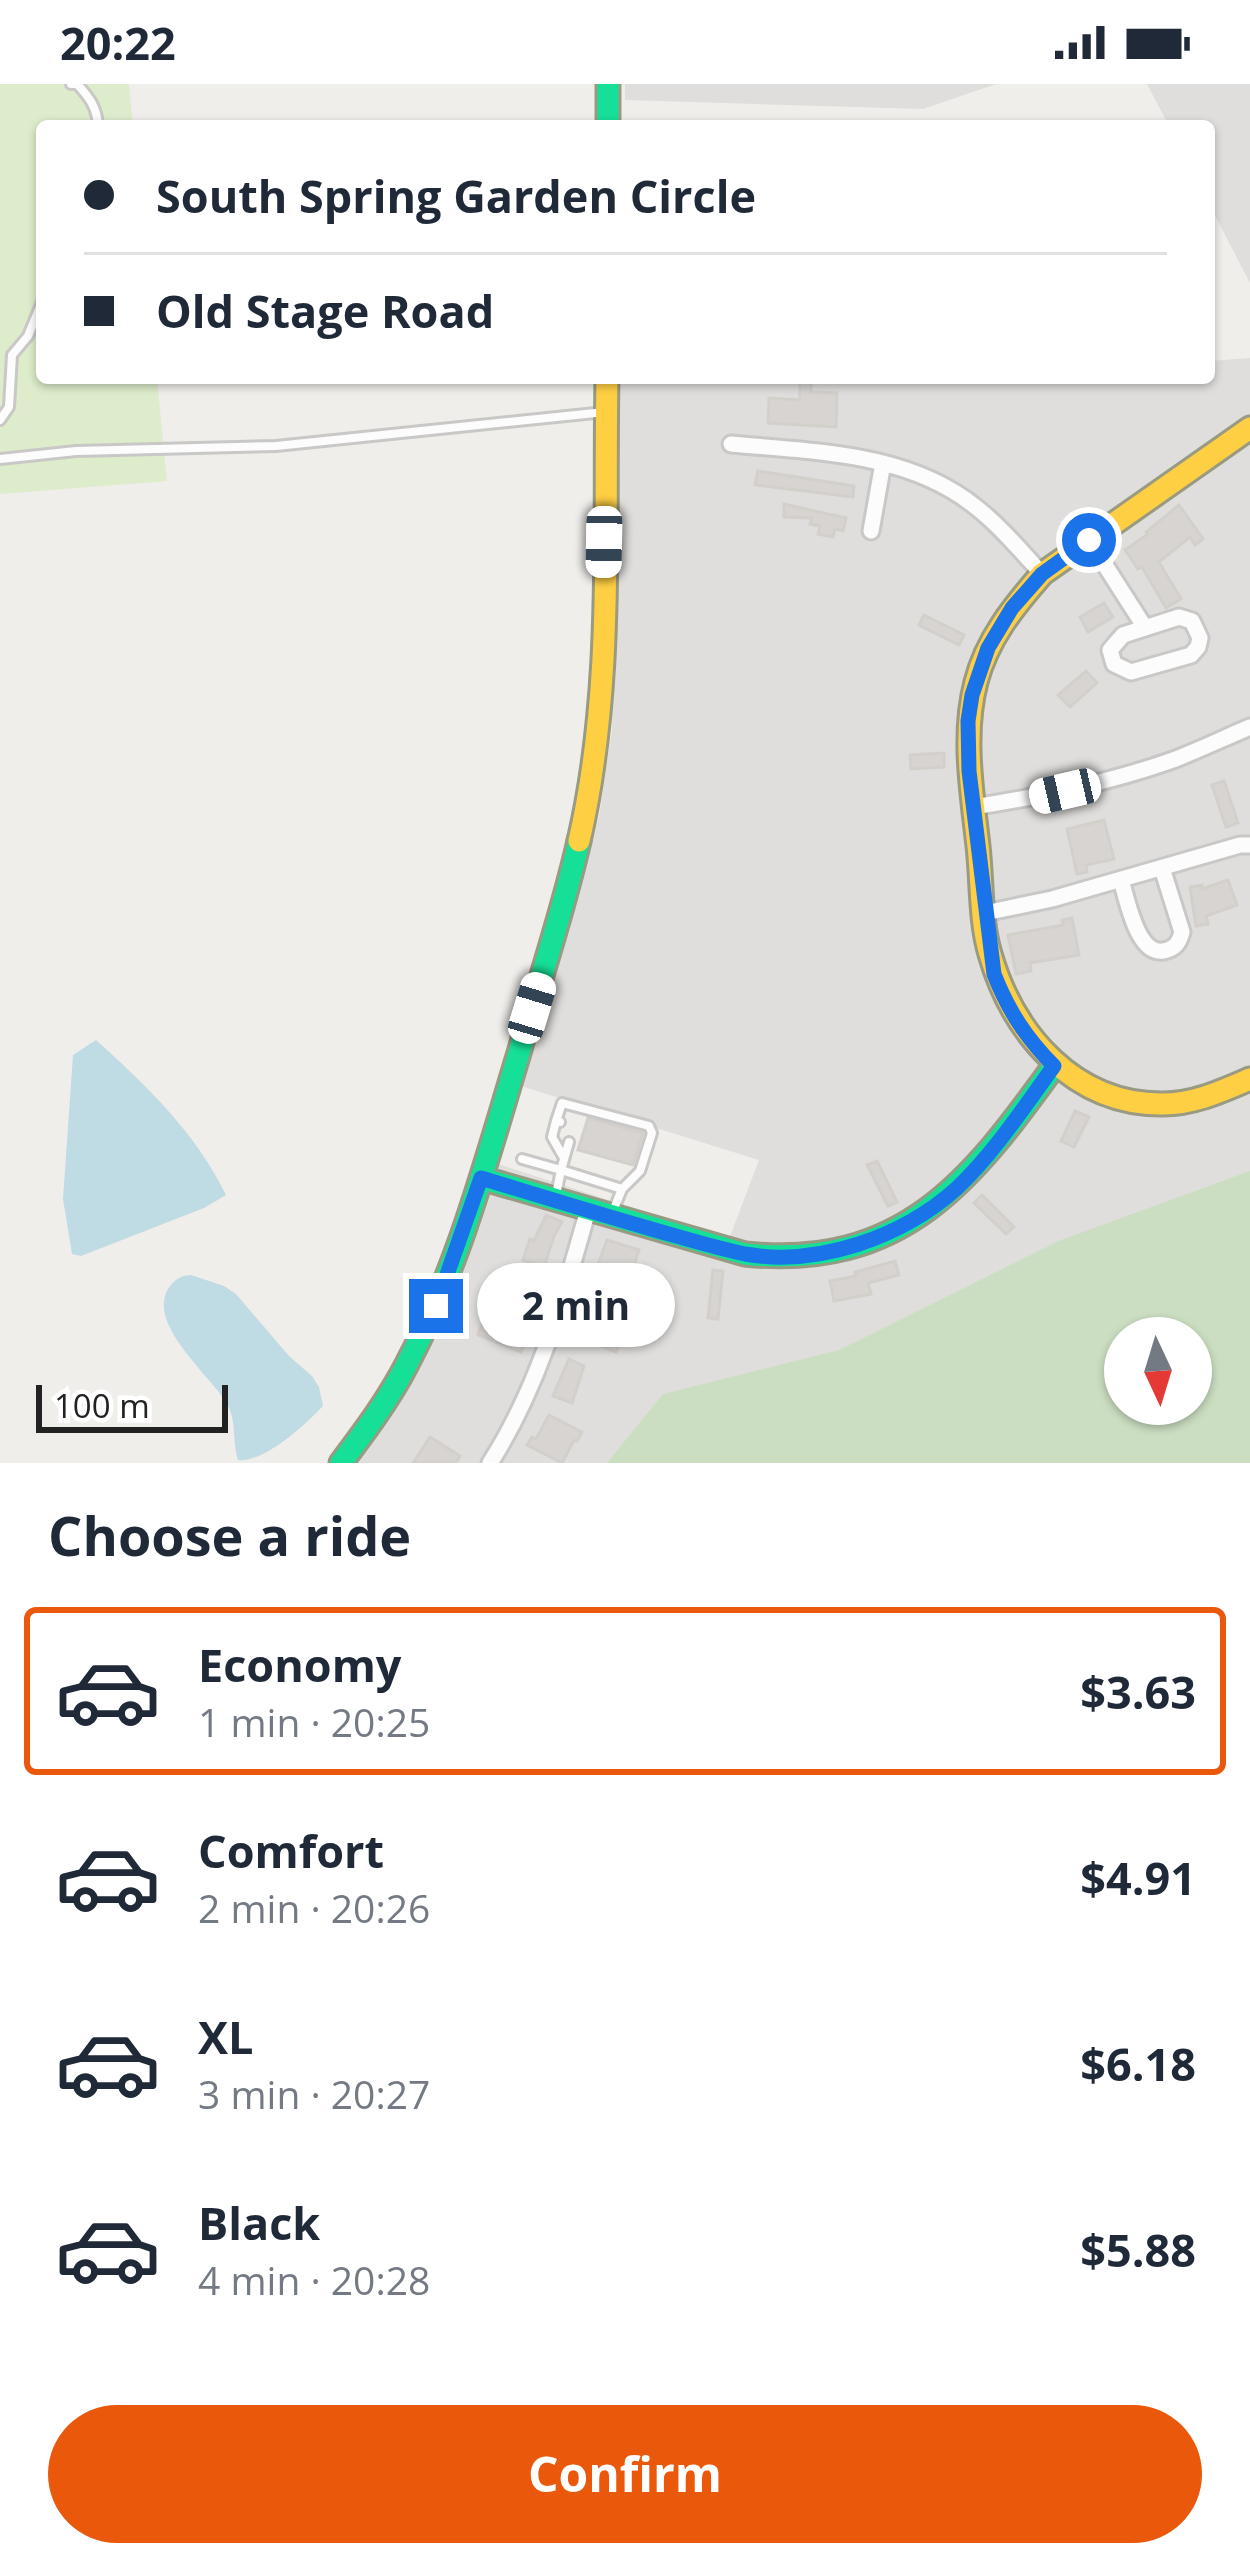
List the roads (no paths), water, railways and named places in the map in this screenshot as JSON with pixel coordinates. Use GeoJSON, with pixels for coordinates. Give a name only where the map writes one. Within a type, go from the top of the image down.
{"type":"FeatureCollection","features":[{"type":"Feature","properties":{"kind":"street"},"geometry":{"type":"LineString","coordinates":[[608,84],[608,120]]}},
{"type":"Feature","properties":{"kind":"street"},"geometry":{"type":"LineString","coordinates":[[341,1463],[381,1410],[423,1336],[450,1271],[544,967],[587,805],[601,672],[607,384]]}},
{"type":"Feature","properties":{"kind":"street"},"geometry":{"type":"LineString","coordinates":[[1250,428],[1042,574],[1012,608],[988,648],[972,695],[968,745],[994,974],[1021,1030],[1054,1066],[1091,1089],[1130,1100],[1159,1103],[1220,1094],[1250,1079]]}},
{"type":"Feature","properties":{"kind":"street"},"geometry":{"type":"LineString","coordinates":[[731,444],[843,455],[910,470],[975,506],[1042,574]]}},
{"type":"Feature","properties":{"kind":"street"},"geometry":{"type":"LineString","coordinates":[[871,531],[883,463]]}},
{"type":"Feature","properties":{"kind":"street"},"geometry":{"type":"LineString","coordinates":[[1089,540],[1144,626]]}},
{"type":"Feature","properties":{"kind":"street"},"geometry":{"type":"LineString","coordinates":[[1188,618],[1199,634],[1198,646],[1191,655],[1136,671],[1116,667],[1111,645],[1144,626],[1188,618]]}},
{"type":"Feature","properties":{"kind":"street"},"geometry":{"type":"LineString","coordinates":[[974,807],[1094,784],[1174,759],[1250,727]]}},
{"type":"Feature","properties":{"kind":"street"},"geometry":{"type":"LineString","coordinates":[[986,914],[1250,844]]}},
{"type":"Feature","properties":{"kind":"street"},"geometry":{"type":"LineString","coordinates":[[1121,880],[1141,941],[1151,951],[1162,951],[1176,946],[1182,932],[1162,868]]}},
{"type":"Feature","properties":{"kind":"street"},"geometry":{"type":"LineString","coordinates":[[481,1178],[748,1254],[796,1256],[855,1245],[908,1223],[961,1184],[1054,1066]]}},
{"type":"Feature","properties":{"kind":"street"},"geometry":{"type":"LineString","coordinates":[[490,1463],[536,1376],[588,1210]]}},
{"type":"Feature","properties":{"kind":"lane"},"geometry":{"type":"LineString","coordinates":[[71,84],[91,100],[98,120]]}},
{"type":"Feature","properties":{"kind":"lane"},"geometry":{"type":"LineString","coordinates":[[0,420],[9,407],[12,355],[36,317]]}},
{"type":"Feature","properties":{"kind":"lane"},"geometry":{"type":"LineString","coordinates":[[0,459],[76,451],[276,446],[606,412]]}},
{"type":"Feature","properties":{"kind":"lane"},"geometry":{"type":"LineString","coordinates":[[565,1158],[552,1137],[562,1103],[649,1126],[652,1133],[640,1171],[622,1189],[611,1217]]}},
{"type":"Feature","properties":{"kind":"lane"},"geometry":{"type":"LineString","coordinates":[[555,1200],[569,1142]]}},
{"type":"Feature","properties":{"kind":"lane"},"geometry":{"type":"LineString","coordinates":[[522,1159],[622,1189]]}},
{"type":"Feature","properties":{"kind":"water"},"geometry":{"type":"Polygon","coordinates":[[[96,1040],[185,1131],[226,1195],[81,1256],[72,1254],[63,1199],[73,1055],[96,1040]]]}},
{"type":"Feature","properties":{"kind":"water"},"geometry":{"type":"Polygon","coordinates":[[[191,1275],[236,1294],[319,1387],[323,1406],[260,1456],[238,1460],[227,1404],[183,1349],[166,1318],[168,1289],[177,1279],[191,1275]]]}}]}
